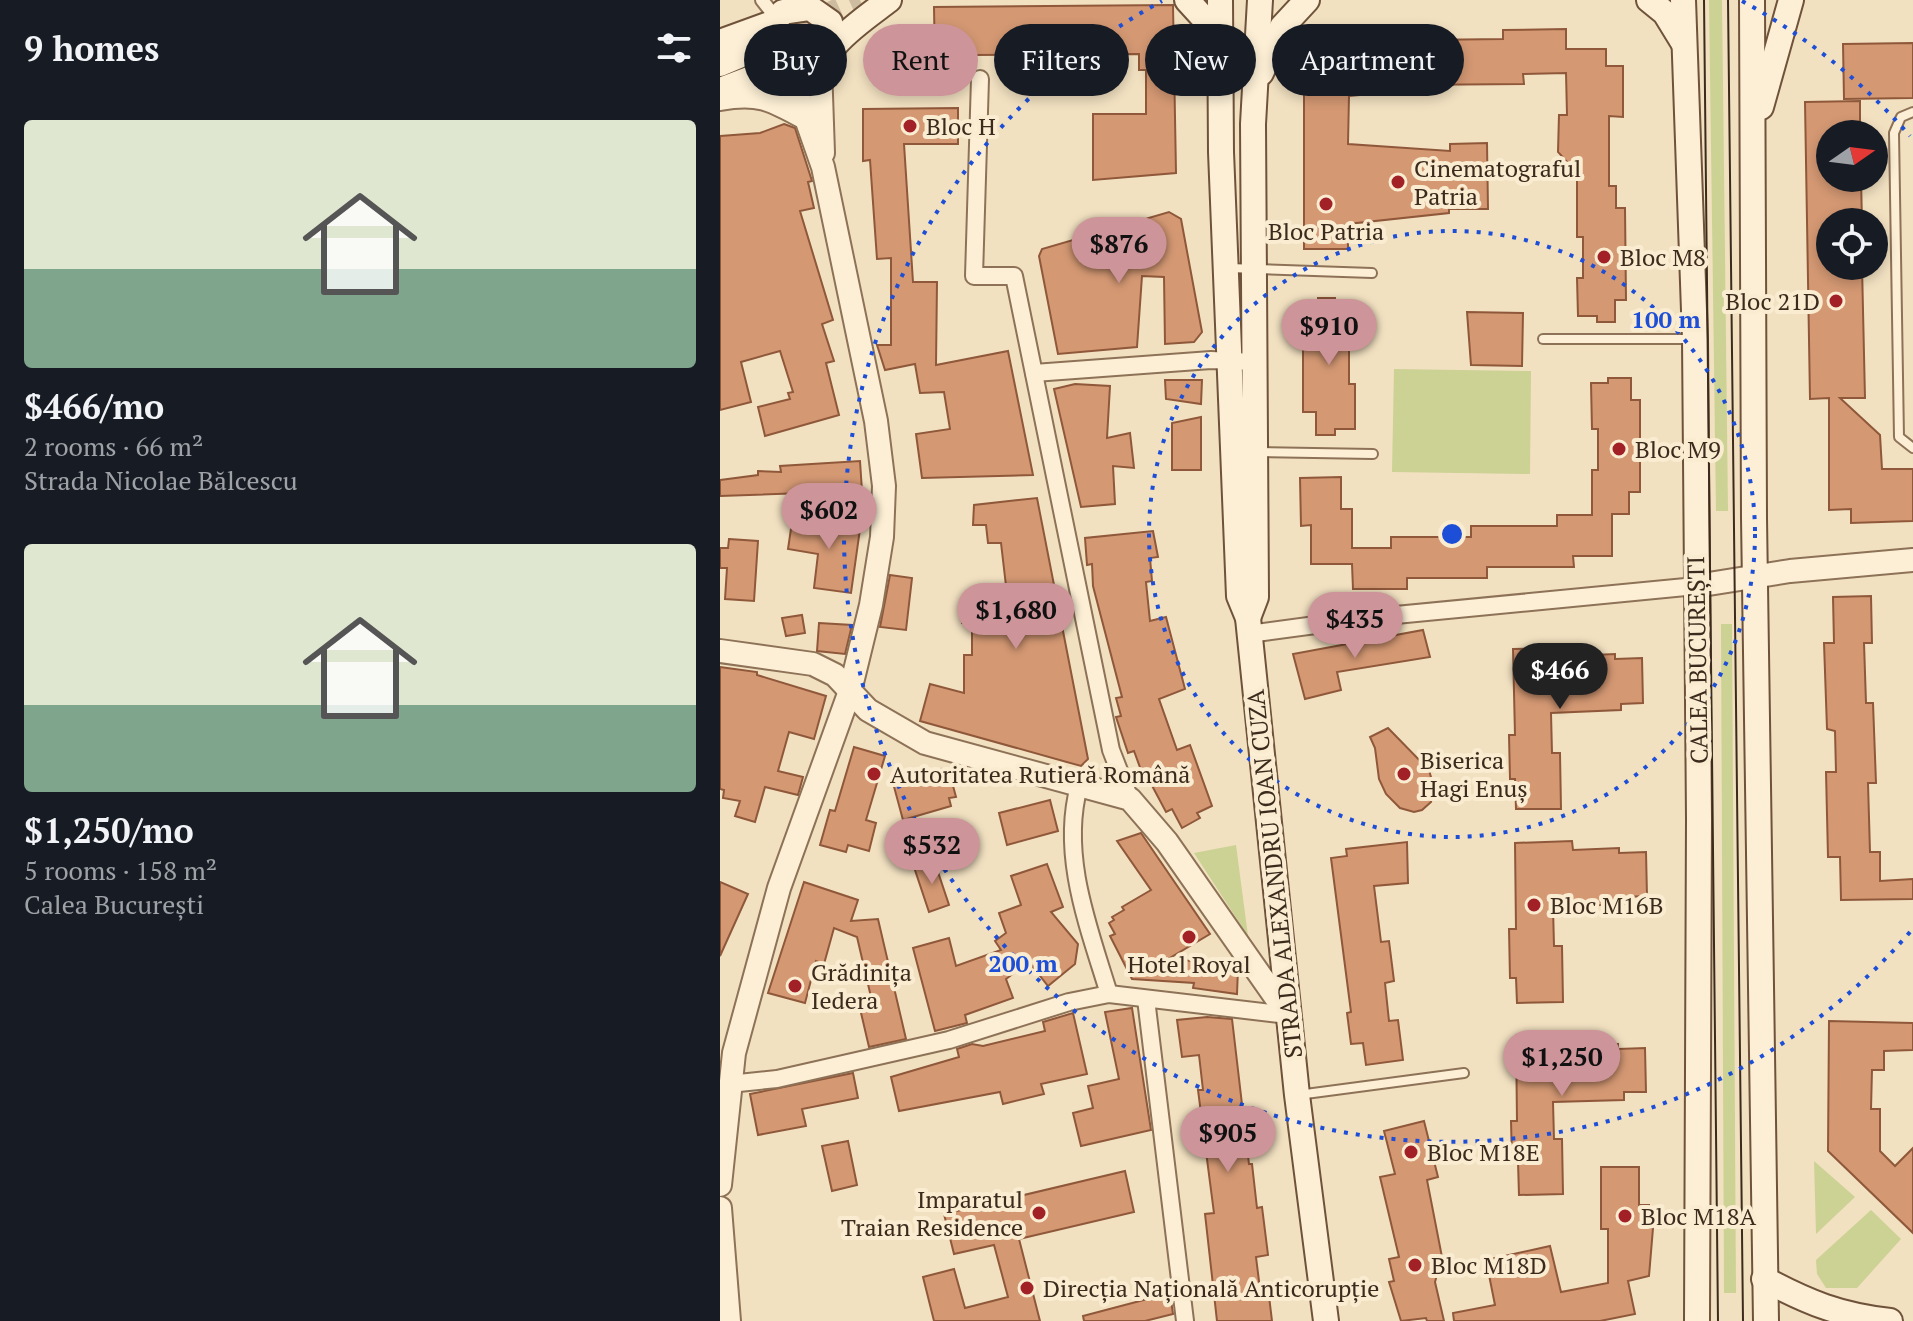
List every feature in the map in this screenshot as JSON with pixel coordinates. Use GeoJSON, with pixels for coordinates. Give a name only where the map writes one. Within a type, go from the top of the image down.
{"type":"FeatureCollection","features":[{"type":"Feature","properties":{"kind":"main road"},"geometry":{"type":"LineString","coordinates":[[847,35],[889,0]]}},
{"type":"Feature","properties":{"kind":"main road"},"geometry":{"type":"LineString","coordinates":[[1187,0],[1209,24]]}},
{"type":"Feature","properties":{"kind":"main road","name":"STRADA ALEXANDRU IOAN CUZA"},"geometry":{"type":"LineString","coordinates":[[1220,0],[1220,24]]}},
{"type":"Feature","properties":{"kind":"main road","name":"STRADA ALEXANDRU IOAN CUZA"},"geometry":{"type":"LineString","coordinates":[[1256,69],[1260,0]]}},
{"type":"Feature","properties":{"kind":"main road"},"geometry":{"type":"LineString","coordinates":[[1256,84],[1282,27],[1307,0]]}},
{"type":"Feature","properties":{"kind":"main road"},"geometry":{"type":"LineString","coordinates":[[1649,0],[1681,35],[1686,51]]}},
{"type":"Feature","properties":{"kind":"main road","name":"CALEA BUCUREȘTI"},"geometry":{"type":"LineString","coordinates":[[1683,0],[1695,339],[1699,819],[1697,1321]]}},
{"type":"Feature","properties":{"kind":"main road"},"geometry":{"type":"LineString","coordinates":[[1752,0],[1755,576],[1766,1321]]}},
{"type":"Feature","properties":{"kind":"main road"},"geometry":{"type":"LineString","coordinates":[[1752,141],[1791,0]]}},
{"type":"Feature","properties":{"kind":"main road"},"geometry":{"type":"LineString","coordinates":[[720,42],[771,13],[792,8],[829,6]]}},
{"type":"Feature","properties":{"kind":"main road"},"geometry":{"type":"LineString","coordinates":[[720,64],[744,54]]}},
{"type":"Feature","properties":{"kind":"main road"},"geometry":{"type":"LineString","coordinates":[[720,90],[744,82]]}},
{"type":"Feature","properties":{"kind":"main road","name":"STRADA ALEXANDRU IOAN CUZA"},"geometry":{"type":"LineString","coordinates":[[1220,96],[1228,268],[1242,361],[1244,451],[1256,597],[1248,626],[1288,1015],[1326,1321]]}},
{"type":"Feature","properties":{"kind":"main road","name":"STRADA ALEXANDRU IOAN CUZA"},"geometry":{"type":"LineString","coordinates":[[1242,361],[1255,269],[1255,96]]}},
{"type":"Feature","properties":{"kind":"main road"},"geometry":{"type":"LineString","coordinates":[[1764,1279],[1806,1302],[1846,1316],[1890,1321]]}},
{"type":"Feature","properties":{"kind":"street"},"geometry":{"type":"LineString","coordinates":[[980,79],[974,276],[1014,276],[1111,750],[1130,799],[1167,842],[1288,1015]]}},
{"type":"Feature","properties":{"kind":"street"},"geometry":{"type":"LineString","coordinates":[[720,99],[746,94],[760,97],[803,117]]}},
{"type":"Feature","properties":{"kind":"street"},"geometry":{"type":"LineString","coordinates":[[720,1185],[729,1084],[742,1023],[779,888],[850,691],[871,605],[882,537],[884,486],[876,421],[823,167],[796,96]]}},
{"type":"Feature","properties":{"kind":"street"},"geometry":{"type":"LineString","coordinates":[[821,96],[823,167]]}},
{"type":"Feature","properties":{"kind":"street"},"geometry":{"type":"LineString","coordinates":[[1034,373],[1242,361]]}},
{"type":"Feature","properties":{"kind":"street"},"geometry":{"type":"LineString","coordinates":[[1248,626],[1696,586],[1755,576],[1913,560]]}},
{"type":"Feature","properties":{"kind":"street"},"geometry":{"type":"LineString","coordinates":[[720,651],[813,664],[835,675],[868,710],[925,743],[1130,799]]}},
{"type":"Feature","properties":{"kind":"street"},"geometry":{"type":"LineString","coordinates":[[1079,786],[1072,811],[1071,844],[1087,922],[1109,994]]}},
{"type":"Feature","properties":{"kind":"street"},"geometry":{"type":"LineString","coordinates":[[729,1084],[777,1079],[949,1040],[1069,1002],[1109,994],[1288,1015]]}},
{"type":"Feature","properties":{"kind":"street"},"geometry":{"type":"LineString","coordinates":[[1146,999],[1185,1321]]}},
{"type":"Feature","properties":{"kind":"street"},"geometry":{"type":"LineString","coordinates":[[720,1208],[729,1321]]}},
{"type":"Feature","properties":{"kind":"lane"},"geometry":{"type":"LineString","coordinates":[[1913,112],[1901,117],[1894,133],[1899,437],[1913,448]]}},
{"type":"Feature","properties":{"kind":"lane"},"geometry":{"type":"LineString","coordinates":[[1228,268],[1372,273]]}},
{"type":"Feature","properties":{"kind":"lane"},"geometry":{"type":"LineString","coordinates":[[1543,339],[1695,339]]}},
{"type":"Feature","properties":{"kind":"lane"},"geometry":{"type":"LineString","coordinates":[[1244,451],[1373,454]]}},
{"type":"Feature","properties":{"kind":"lane"},"geometry":{"type":"LineString","coordinates":[[1297,1095],[1464,1073]]}},
{"type":"Feature","properties":{"kind":"green space"},"geometry":{"type":"Polygon","coordinates":[[[1709,0],[1722,0],[1728,511],[1716,511],[1709,0]]]}},
{"type":"Feature","properties":{"kind":"green space"},"geometry":{"type":"Polygon","coordinates":[[[1394,369],[1531,371],[1530,474],[1392,472],[1394,369]]]}},
{"type":"Feature","properties":{"kind":"green space"},"geometry":{"type":"Polygon","coordinates":[[[1721,624],[1732,624],[1736,1293],[1724,1293],[1721,624]]]}},
{"type":"Feature","properties":{"kind":"green space"},"geometry":{"type":"Polygon","coordinates":[[[1236,845],[1248,936],[1194,853],[1236,845]]]}},
{"type":"Feature","properties":{"kind":"green space"},"geometry":{"type":"Polygon","coordinates":[[[1814,1161],[1855,1197],[1816,1234],[1814,1161]]]}},
{"type":"Feature","properties":{"kind":"green space"},"geometry":{"type":"Polygon","coordinates":[[[1871,1210],[1901,1239],[1857,1288],[1826,1288],[1817,1274],[1816,1260],[1871,1210]]]}},
{"type":"Feature","properties":{"kind":"building"},"geometry":{"type":"Polygon","coordinates":[[[1173,5],[1173,24],[1145,24],[1145,70],[1139,70],[1139,54],[1129,54],[1129,24],[994,24],[994,55],[978,55],[978,24],[934,24],[934,7],[1173,5]]]}},
{"type":"Feature","properties":{"kind":"building"},"geometry":{"type":"Polygon","coordinates":[[[1566,29],[1566,49],[1606,49],[1606,66],[1623,66],[1623,117],[1609,116],[1609,186],[1616,186],[1616,208],[1625,208],[1626,300],[1615,300],[1615,322],[1597,322],[1597,316],[1578,316],[1577,278],[1583,278],[1583,237],[1577,237],[1577,173],[1558,152],[1559,115],[1567,115],[1566,73],[1523,74],[1524,84],[1464,84],[1464,39],[1503,39],[1503,30],[1566,29]]]}},
{"type":"Feature","properties":{"kind":"building"},"geometry":{"type":"Polygon","coordinates":[[[1913,43],[1913,98],[1844,99],[1843,44],[1913,43]]]}},
{"type":"Feature","properties":{"kind":"building"},"geometry":{"type":"Polygon","coordinates":[[[1146,96],[1175,96],[1176,173],[1093,180],[1093,114],[1146,114],[1146,96]]]}},
{"type":"Feature","properties":{"kind":"building"},"geometry":{"type":"Polygon","coordinates":[[[1304,96],[1349,96],[1348,144],[1450,151],[1450,144],[1487,143],[1488,209],[1449,209],[1449,213],[1348,224],[1348,249],[1304,249],[1304,96]]]}},
{"type":"Feature","properties":{"kind":"building"},"geometry":{"type":"Polygon","coordinates":[[[1860,101],[1860,120],[1816,120],[1816,192],[1861,192],[1862,208],[1816,208],[1816,280],[1862,280],[1865,398],[1840,398],[1880,435],[1882,469],[1913,469],[1913,521],[1851,523],[1851,509],[1829,510],[1829,398],[1810,399],[1805,102],[1860,101]]]}},
{"type":"Feature","properties":{"kind":"building"},"geometry":{"type":"Polygon","coordinates":[[[958,108],[958,144],[904,144],[913,282],[937,282],[936,365],[1008,351],[1033,475],[922,478],[916,434],[950,429],[944,392],[920,393],[915,364],[885,370],[877,345],[891,345],[891,258],[877,259],[870,160],[863,161],[863,109],[958,108]]]}},
{"type":"Feature","properties":{"kind":"building"},"geometry":{"type":"Polygon","coordinates":[[[784,124],[795,128],[812,181],[808,182],[814,208],[800,211],[833,320],[822,324],[834,361],[826,363],[839,415],[765,436],[758,407],[790,399],[788,393],[793,392],[780,351],[741,362],[751,402],[720,410],[720,136],[760,133],[784,124]]]}},
{"type":"Feature","properties":{"kind":"building"},"geometry":{"type":"Polygon","coordinates":[[[1169,212],[1181,219],[1202,332],[1194,342],[1165,344],[1164,277],[1142,276],[1137,347],[1058,354],[1039,256],[1042,249],[1169,212]]]}},
{"type":"Feature","properties":{"kind":"building"},"geometry":{"type":"Polygon","coordinates":[[[1318,298],[1335,298],[1335,304],[1355,304],[1355,343],[1349,343],[1349,384],[1355,384],[1355,429],[1335,429],[1335,435],[1316,435],[1316,412],[1303,412],[1303,321],[1318,321],[1318,298]]]}},
{"type":"Feature","properties":{"kind":"building"},"geometry":{"type":"Polygon","coordinates":[[[1467,312],[1523,313],[1522,366],[1471,365],[1467,312]]]}},
{"type":"Feature","properties":{"kind":"building"},"geometry":{"type":"Polygon","coordinates":[[[1608,378],[1631,378],[1631,400],[1640,400],[1640,492],[1629,492],[1629,514],[1612,514],[1612,556],[1573,556],[1574,567],[1487,567],[1487,578],[1407,578],[1407,589],[1353,589],[1352,564],[1311,564],[1311,525],[1301,526],[1300,478],[1341,477],[1341,509],[1352,509],[1352,548],[1391,548],[1391,537],[1471,537],[1471,526],[1557,526],[1557,515],[1592,515],[1592,470],[1598,470],[1598,429],[1592,429],[1591,383],[1608,383],[1608,378]]]}},
{"type":"Feature","properties":{"kind":"building"},"geometry":{"type":"Polygon","coordinates":[[[1165,380],[1202,380],[1201,404],[1166,399],[1165,380]]]}},
{"type":"Feature","properties":{"kind":"building"},"geometry":{"type":"Polygon","coordinates":[[[1075,384],[1110,386],[1107,438],[1130,433],[1134,468],[1113,466],[1115,504],[1081,507],[1054,389],[1075,384]]]}},
{"type":"Feature","properties":{"kind":"building"},"geometry":{"type":"Polygon","coordinates":[[[1201,417],[1201,470],[1172,470],[1172,423],[1201,417]]]}},
{"type":"Feature","properties":{"kind":"building"},"geometry":{"type":"Polygon","coordinates":[[[860,461],[862,491],[720,496],[720,480],[758,475],[758,471],[781,472],[780,466],[860,461]]]}},
{"type":"Feature","properties":{"kind":"building"},"geometry":{"type":"Polygon","coordinates":[[[1037,498],[1088,759],[1081,766],[920,721],[930,684],[964,693],[964,655],[972,655],[972,623],[962,623],[961,606],[1008,603],[1001,543],[988,543],[986,525],[973,525],[974,505],[1037,498]]]}},
{"type":"Feature","properties":{"kind":"building"},"geometry":{"type":"Polygon","coordinates":[[[839,518],[861,522],[851,593],[814,588],[818,554],[788,549],[792,522],[838,524],[839,518]]]}},
{"type":"Feature","properties":{"kind":"building"},"geometry":{"type":"Polygon","coordinates":[[[1153,531],[1158,557],[1150,558],[1152,581],[1146,582],[1150,621],[1166,617],[1185,689],[1159,699],[1177,750],[1190,745],[1212,806],[1197,813],[1200,818],[1182,828],[1172,809],[1166,812],[1149,780],[1145,781],[1134,751],[1128,753],[1116,717],[1121,716],[1116,698],[1122,697],[1093,586],[1092,564],[1087,565],[1085,538],[1153,531]]]}},
{"type":"Feature","properties":{"kind":"building"},"geometry":{"type":"Polygon","coordinates":[[[729,539],[758,541],[754,601],[725,599],[727,568],[720,568],[720,548],[728,548],[729,539]]]}},
{"type":"Feature","properties":{"kind":"building"},"geometry":{"type":"Polygon","coordinates":[[[890,575],[912,578],[906,630],[880,627],[890,575]]]}},
{"type":"Feature","properties":{"kind":"building"},"geometry":{"type":"Polygon","coordinates":[[[1871,596],[1872,643],[1864,643],[1866,703],[1873,703],[1876,783],[1868,783],[1870,852],[1880,852],[1880,881],[1913,879],[1913,899],[1841,900],[1840,857],[1828,857],[1826,772],[1836,772],[1835,731],[1827,729],[1824,643],[1834,643],[1833,597],[1871,596]]]}},
{"type":"Feature","properties":{"kind":"building"},"geometry":{"type":"Polygon","coordinates":[[[802,615],[805,633],[786,636],[782,618],[802,615]]]}},
{"type":"Feature","properties":{"kind":"building"},"geometry":{"type":"Polygon","coordinates":[[[819,623],[852,625],[845,654],[817,651],[819,623]]]}},
{"type":"Feature","properties":{"kind":"building"},"geometry":{"type":"Polygon","coordinates":[[[1423,630],[1430,657],[1337,672],[1341,690],[1305,699],[1293,654],[1423,630]]]}},
{"type":"Feature","properties":{"kind":"building"},"geometry":{"type":"Polygon","coordinates":[[[1571,648],[1571,656],[1615,654],[1615,659],[1642,658],[1643,703],[1621,704],[1621,710],[1551,713],[1552,753],[1560,753],[1561,809],[1516,809],[1515,779],[1510,779],[1509,735],[1515,735],[1513,649],[1571,648]]]}},
{"type":"Feature","properties":{"kind":"building"},"geometry":{"type":"Polygon","coordinates":[[[720,667],[757,672],[757,675],[826,696],[814,739],[789,732],[778,771],[803,777],[798,795],[765,787],[755,822],[735,816],[740,801],[723,798],[724,790],[720,789],[720,667]]]}},
{"type":"Feature","properties":{"kind":"building","name":"Biserica Hagi Enuș"},"geometry":{"type":"Polygon","coordinates":[[[1388,728],[1429,770],[1434,788],[1431,802],[1422,810],[1414,812],[1400,808],[1386,794],[1379,779],[1375,748],[1370,737],[1388,728]]]}},
{"type":"Feature","properties":{"kind":"building"},"geometry":{"type":"Polygon","coordinates":[[[854,747],[885,756],[866,820],[876,823],[869,851],[848,845],[846,852],[820,845],[830,810],[835,811],[854,747]]]}},
{"type":"Feature","properties":{"kind":"building"},"geometry":{"type":"Polygon","coordinates":[[[941,769],[945,783],[952,782],[956,797],[949,798],[951,806],[903,820],[893,783],[941,769]]]}},
{"type":"Feature","properties":{"kind":"building"},"geometry":{"type":"Polygon","coordinates":[[[1050,800],[1058,831],[1007,845],[999,813],[1050,800]]]}},
{"type":"Feature","properties":{"kind":"building"},"geometry":{"type":"Polygon","coordinates":[[[1141,833],[1210,934],[1170,958],[1238,968],[1237,994],[1193,988],[1194,983],[1132,979],[1110,936],[1115,934],[1109,923],[1114,920],[1112,917],[1124,910],[1122,907],[1151,890],[1117,841],[1141,833]]]}},
{"type":"Feature","properties":{"kind":"building"},"geometry":{"type":"Polygon","coordinates":[[[1572,841],[1573,850],[1619,848],[1619,853],[1646,852],[1647,896],[1625,897],[1625,904],[1553,907],[1554,946],[1562,946],[1563,1002],[1517,1003],[1516,978],[1510,978],[1509,929],[1516,929],[1515,843],[1572,841]]]}},
{"type":"Feature","properties":{"kind":"building"},"geometry":{"type":"Polygon","coordinates":[[[1407,842],[1408,883],[1374,886],[1381,942],[1389,941],[1394,981],[1385,983],[1389,1021],[1398,1020],[1403,1060],[1366,1065],[1363,1043],[1351,1044],[1347,1013],[1351,1012],[1331,858],[1347,856],[1346,849],[1407,842]]]}},
{"type":"Feature","properties":{"kind":"building"},"geometry":{"type":"Polygon","coordinates":[[[934,860],[949,905],[929,912],[914,867],[934,860]]]}},
{"type":"Feature","properties":{"kind":"building"},"geometry":{"type":"Polygon","coordinates":[[[1047,864],[1063,907],[1051,912],[1078,944],[1075,964],[1048,986],[1029,962],[1006,979],[1013,998],[965,1015],[967,1023],[935,1031],[913,948],[949,938],[956,966],[1001,950],[995,941],[1006,933],[999,913],[1021,905],[1011,876],[1047,864]]]}},
{"type":"Feature","properties":{"kind":"building"},"geometry":{"type":"Polygon","coordinates":[[[720,882],[748,894],[720,956],[720,882]]]}},
{"type":"Feature","properties":{"kind":"building"},"geometry":{"type":"Polygon","coordinates":[[[804,882],[858,900],[851,921],[878,919],[906,1039],[869,1047],[858,1000],[871,997],[857,937],[834,928],[824,964],[816,961],[805,1003],[768,993],[804,882]]]}},
{"type":"Feature","properties":{"kind":"building"},"geometry":{"type":"Polygon","coordinates":[[[1132,1008],[1151,1130],[1081,1146],[1073,1113],[1093,1108],[1088,1086],[1119,1079],[1105,1012],[1132,1008]]]}},
{"type":"Feature","properties":{"kind":"building"},"geometry":{"type":"Polygon","coordinates":[[[1073,1013],[1087,1074],[1041,1084],[1044,1094],[1003,1104],[1000,1092],[899,1111],[891,1077],[959,1057],[957,1049],[972,1044],[983,1046],[1045,1031],[1043,1022],[1073,1013]]]}},
{"type":"Feature","properties":{"kind":"building"},"geometry":{"type":"Polygon","coordinates":[[[1207,1017],[1232,1019],[1249,1164],[1252,1164],[1257,1208],[1262,1207],[1268,1255],[1256,1257],[1261,1297],[1269,1296],[1272,1321],[1217,1321],[1205,1214],[1214,1213],[1198,1090],[1203,1090],[1199,1055],[1182,1057],[1177,1020],[1207,1017]]]}},
{"type":"Feature","properties":{"kind":"building"},"geometry":{"type":"Polygon","coordinates":[[[1829,1021],[1913,1023],[1913,1050],[1884,1051],[1884,1070],[1872,1070],[1871,1109],[1880,1109],[1880,1151],[1895,1166],[1913,1148],[1913,1233],[1828,1151],[1829,1021]]]}},
{"type":"Feature","properties":{"kind":"building"},"geometry":{"type":"Polygon","coordinates":[[[1573,1034],[1573,1045],[1618,1044],[1618,1049],[1645,1048],[1646,1092],[1624,1092],[1624,1100],[1553,1102],[1554,1139],[1562,1139],[1563,1194],[1519,1195],[1518,1162],[1512,1161],[1511,1121],[1517,1121],[1516,1035],[1573,1034]]]}},
{"type":"Feature","properties":{"kind":"building"},"geometry":{"type":"Polygon","coordinates":[[[853,1073],[858,1098],[802,1109],[806,1126],[758,1135],[750,1094],[853,1073]]]}},
{"type":"Feature","properties":{"kind":"building"},"geometry":{"type":"Polygon","coordinates":[[[1424,1121],[1438,1177],[1427,1180],[1442,1257],[1435,1282],[1444,1321],[1427,1321],[1426,1318],[1401,1321],[1389,1282],[1394,1281],[1389,1259],[1399,1257],[1380,1177],[1395,1174],[1384,1131],[1424,1121]]]}},
{"type":"Feature","properties":{"kind":"building"},"geometry":{"type":"Polygon","coordinates":[[[848,1141],[857,1185],[832,1191],[822,1146],[848,1141]]]}},
{"type":"Feature","properties":{"kind":"building"},"geometry":{"type":"Polygon","coordinates":[[[1601,1167],[1639,1167],[1639,1205],[1649,1205],[1649,1228],[1653,1228],[1649,1276],[1628,1281],[1635,1314],[1600,1321],[1454,1321],[1453,1313],[1495,1305],[1486,1260],[1550,1246],[1561,1292],[1608,1283],[1608,1229],[1601,1229],[1601,1167]]]}},
{"type":"Feature","properties":{"kind":"building","name":"Imparatul Traian Residence"},"geometry":{"type":"Polygon","coordinates":[[[1125,1171],[1134,1212],[1019,1239],[1040,1321],[934,1321],[923,1277],[954,1269],[965,1308],[1008,1297],[994,1245],[954,1254],[944,1214],[1125,1171]]]}},
{"type":"Feature","properties":{"kind":"building"},"geometry":{"type":"Polygon","coordinates":[[[1170,1293],[1173,1314],[1145,1321],[1084,1321],[1083,1316],[1170,1293]]]}},
{"type":"Feature","properties":{"kind":"tunnel"},"geometry":{"type":"LineString","coordinates":[[809,24],[860,0]]}},
{"type":"Feature","properties":{"kind":"tram line"},"geometry":{"type":"LineString","coordinates":[[1704,0],[1718,1321]]}},
{"type":"Feature","properties":{"kind":"tram line"},"geometry":{"type":"LineString","coordinates":[[1728,0],[1743,1321]]}},
{"type":"Feature","properties":{"kind":"place","name":"Bloc H"},"geometry":{"type":"Point","coordinates":[910,126]}},
{"type":"Feature","properties":{"kind":"place","name":"Cinematograful Patria"},"geometry":{"type":"Point","coordinates":[1398,182]}},
{"type":"Feature","properties":{"kind":"place","name":"Bloc Patria"},"geometry":{"type":"Point","coordinates":[1326,204]}},
{"type":"Feature","properties":{"kind":"place","name":"Bloc M8"},"geometry":{"type":"Point","coordinates":[1604,257]}},
{"type":"Feature","properties":{"kind":"place","name":"Bloc 21D"},"geometry":{"type":"Point","coordinates":[1836,301]}},
{"type":"Feature","properties":{"kind":"place","name":"Bloc M9"},"geometry":{"type":"Point","coordinates":[1619,449]}},
{"type":"Feature","properties":{"kind":"place","name":"Autoritatea Rutieră Română"},"geometry":{"type":"Point","coordinates":[874,774]}},
{"type":"Feature","properties":{"kind":"place","name":"Biserica Hagi Enuș"},"geometry":{"type":"Point","coordinates":[1404,774]}},
{"type":"Feature","properties":{"kind":"place","name":"Bloc M16B"},"geometry":{"type":"Point","coordinates":[1534,905]}},
{"type":"Feature","properties":{"kind":"place","name":"Hotel Royal"},"geometry":{"type":"Point","coordinates":[1189,937]}},
{"type":"Feature","properties":{"kind":"place","name":"Grădinița Iedera"},"geometry":{"type":"Point","coordinates":[795,986]}},
{"type":"Feature","properties":{"kind":"place","name":"Bloc M18E"},"geometry":{"type":"Point","coordinates":[1411,1152]}},
{"type":"Feature","properties":{"kind":"place","name":"Imparatul Traian Residence"},"geometry":{"type":"Point","coordinates":[1039,1213]}},
{"type":"Feature","properties":{"kind":"place","name":"Bloc M18A"},"geometry":{"type":"Point","coordinates":[1625,1216]}},
{"type":"Feature","properties":{"kind":"place","name":"Bloc M18D"},"geometry":{"type":"Point","coordinates":[1415,1265]}},
{"type":"Feature","properties":{"kind":"place","name":"Direcția Națională Anticorupție"},"geometry":{"type":"Point","coordinates":[1027,1288]}}]}
